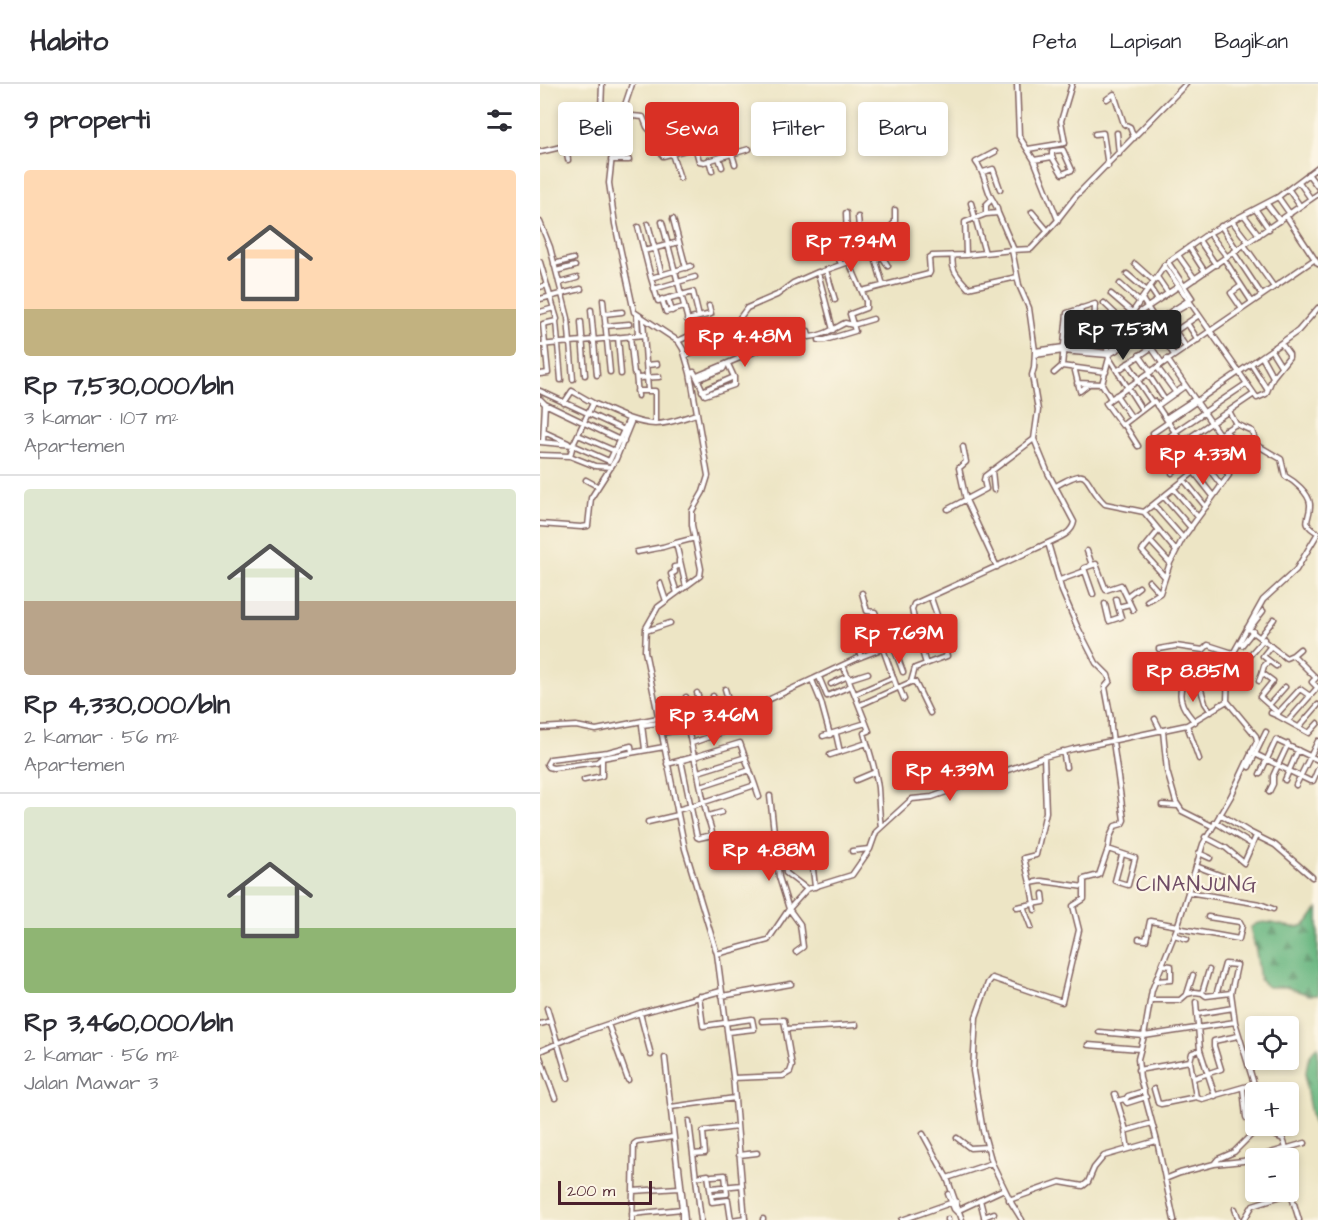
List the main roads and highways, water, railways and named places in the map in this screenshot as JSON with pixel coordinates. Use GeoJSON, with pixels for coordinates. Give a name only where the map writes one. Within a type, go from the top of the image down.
{"type":"FeatureCollection","features":[{"type":"Feature","properties":{"kind":"district","name":"CINANJUNG"},"geometry":{"type":"Point","coordinates":[1197,884]}}]}
